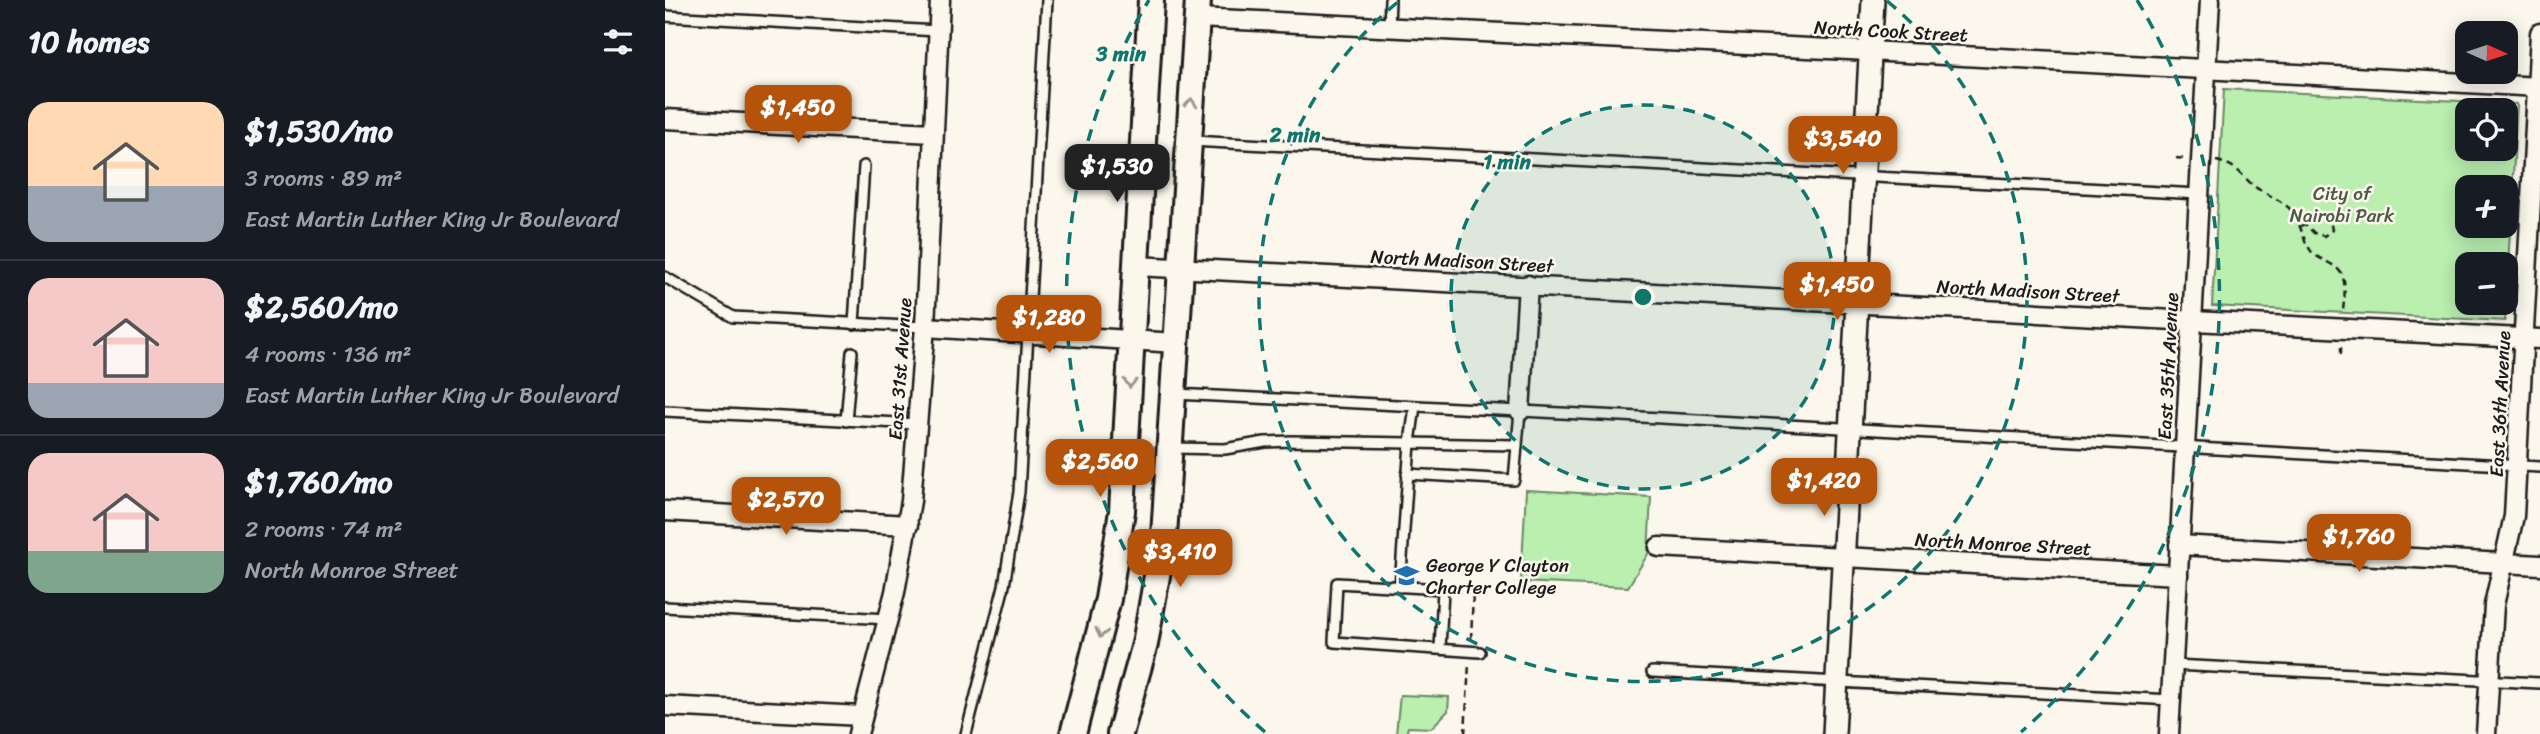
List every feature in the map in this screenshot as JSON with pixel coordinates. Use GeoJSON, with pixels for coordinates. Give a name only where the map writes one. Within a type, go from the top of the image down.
{"type":"FeatureCollection","features":[{"type":"Feature","properties":{"kind":"main road"},"geometry":{"type":"LineString","coordinates":[[1073,734],[1101,630],[1115,561],[1124,491],[1151,0]]}},
{"type":"Feature","properties":{"kind":"main road"},"geometry":{"type":"LineString","coordinates":[[1121,734],[1145,644],[1159,576],[1171,447],[1197,9]]}},
{"type":"Feature","properties":{"kind":"street","name":"East 31st Avenue"},"geometry":{"type":"LineString","coordinates":[[860,725],[895,592],[908,525],[925,327],[940,0]]}},
{"type":"Feature","properties":{"kind":"street"},"geometry":{"type":"LineString","coordinates":[[1833,734],[1873,0]]}},
{"type":"Feature","properties":{"kind":"street","name":"East 35th Avenue"},"geometry":{"type":"LineString","coordinates":[[2169,734],[2210,0]]}},
{"type":"Feature","properties":{"kind":"street","name":"North Cook Street"},"geometry":{"type":"LineString","coordinates":[[1197,9],[1389,28],[2539,87]]}},
{"type":"Feature","properties":{"kind":"street","name":"East 36th Avenue"},"geometry":{"type":"LineString","coordinates":[[2486,734],[2494,605],[2514,516],[2532,338],[2540,33]]}},
{"type":"Feature","properties":{"kind":"street"},"geometry":{"type":"LineString","coordinates":[[665,119],[933,133]]}},
{"type":"Feature","properties":{"kind":"street","name":"North Madison Street"},"geometry":{"type":"LineString","coordinates":[[1136,266],[2532,338]]}},
{"type":"Feature","properties":{"kind":"street"},"geometry":{"type":"LineString","coordinates":[[1520,411],[1528,285]]}},
{"type":"Feature","properties":{"kind":"street"},"geometry":{"type":"LineString","coordinates":[[925,327],[1176,343]]}},
{"type":"Feature","properties":{"kind":"street"},"geometry":{"type":"LineString","coordinates":[[665,511],[908,525]]}},
{"type":"Feature","properties":{"kind":"street"},"geometry":{"type":"LineString","coordinates":[[2179,545],[2540,565]]}},
{"type":"Feature","properties":{"kind":"street","name":"North Monroe Street"},"geometry":{"type":"LineString","coordinates":[[1659,547],[2178,575]]}},
{"type":"Feature","properties":{"kind":"street"},"geometry":{"type":"LineString","coordinates":[[665,706],[860,725]]}},
{"type":"Feature","properties":{"kind":"lane"},"geometry":{"type":"LineString","coordinates":[[966,734],[992,640],[1010,556],[1023,458],[1047,0]]}},
{"type":"Feature","properties":{"kind":"lane"},"geometry":{"type":"LineString","coordinates":[[1389,28],[1390,0]]}},
{"type":"Feature","properties":{"kind":"lane"},"geometry":{"type":"LineString","coordinates":[[665,16],[939,31]]}},
{"type":"Feature","properties":{"kind":"lane"},"geometry":{"type":"LineString","coordinates":[[1189,141],[2199,194]]}},
{"type":"Feature","properties":{"kind":"lane"},"geometry":{"type":"LineString","coordinates":[[854,324],[864,166]]}},
{"type":"Feature","properties":{"kind":"lane"},"geometry":{"type":"LineString","coordinates":[[665,277],[733,317],[925,327]]}},
{"type":"Feature","properties":{"kind":"lane"},"geometry":{"type":"LineString","coordinates":[[846,421],[852,352]]}},
{"type":"Feature","properties":{"kind":"lane"},"geometry":{"type":"LineString","coordinates":[[1174,394],[2540,467]]}},
{"type":"Feature","properties":{"kind":"lane"},"geometry":{"type":"LineString","coordinates":[[1400,587],[1407,474],[1415,406]]}},
{"type":"Feature","properties":{"kind":"lane"},"geometry":{"type":"LineString","coordinates":[[665,411],[918,424]]}},
{"type":"Feature","properties":{"kind":"lane"},"geometry":{"type":"LineString","coordinates":[[1407,474],[1514,480],[1520,411]]}},
{"type":"Feature","properties":{"kind":"lane"},"geometry":{"type":"LineString","coordinates":[[1171,447],[1225,449],[1265,442],[1291,441],[1516,445]]}},
{"type":"Feature","properties":{"kind":"lane"},"geometry":{"type":"LineString","coordinates":[[1440,649],[1443,589],[1337,583],[1333,642],[1481,652]]}},
{"type":"Feature","properties":{"kind":"lane"},"geometry":{"type":"LineString","coordinates":[[665,607],[888,619]]}},
{"type":"Feature","properties":{"kind":"lane"},"geometry":{"type":"LineString","coordinates":[[2172,665],[2540,683]]}},
{"type":"Feature","properties":{"kind":"lane"},"geometry":{"type":"LineString","coordinates":[[1652,672],[2171,700]]}},
{"type":"Feature","properties":{"kind":"path"},"geometry":{"type":"LineString","coordinates":[[2176,158],[2188,159]]}},
{"type":"Feature","properties":{"kind":"path"},"geometry":{"type":"LineString","coordinates":[[2216,160],[2237,168],[2255,186],[2291,210],[2301,226],[2310,250],[2341,273],[2345,283],[2343,314]]}},
{"type":"Feature","properties":{"kind":"path"},"geometry":{"type":"LineString","coordinates":[[2301,226],[2305,224],[2314,233],[2324,236],[2332,230],[2329,215]]}},
{"type":"Feature","properties":{"kind":"path"},"geometry":{"type":"LineString","coordinates":[[2341,342],[2341,354]]}},
{"type":"Feature","properties":{"kind":"green space","name":"City of Nairobi Park"},"geometry":{"type":"Polygon","coordinates":[[[2224,89],[2455,101],[2455,161],[2514,161],[2513,175],[2455,175],[2455,238],[2510,238],[2509,252],[2455,252],[2455,315],[2505,315],[2505,321],[2212,306],[2224,89]]]}},
{"type":"Feature","properties":{"kind":"green space"},"geometry":{"type":"Polygon","coordinates":[[[1526,490],[1651,497],[1648,554],[1628,587],[1521,582],[1526,490]]]}},
{"type":"Feature","properties":{"kind":"green space"},"geometry":{"type":"Polygon","coordinates":[[[1400,695],[1449,697],[1448,711],[1431,728],[1408,727],[1406,734],[1396,734],[1400,695]]]}},
{"type":"Feature","properties":{"kind":"place","name":"George Y Clayton Charter College"},"geometry":{"type":"Point","coordinates":[1406,576]}}]}
